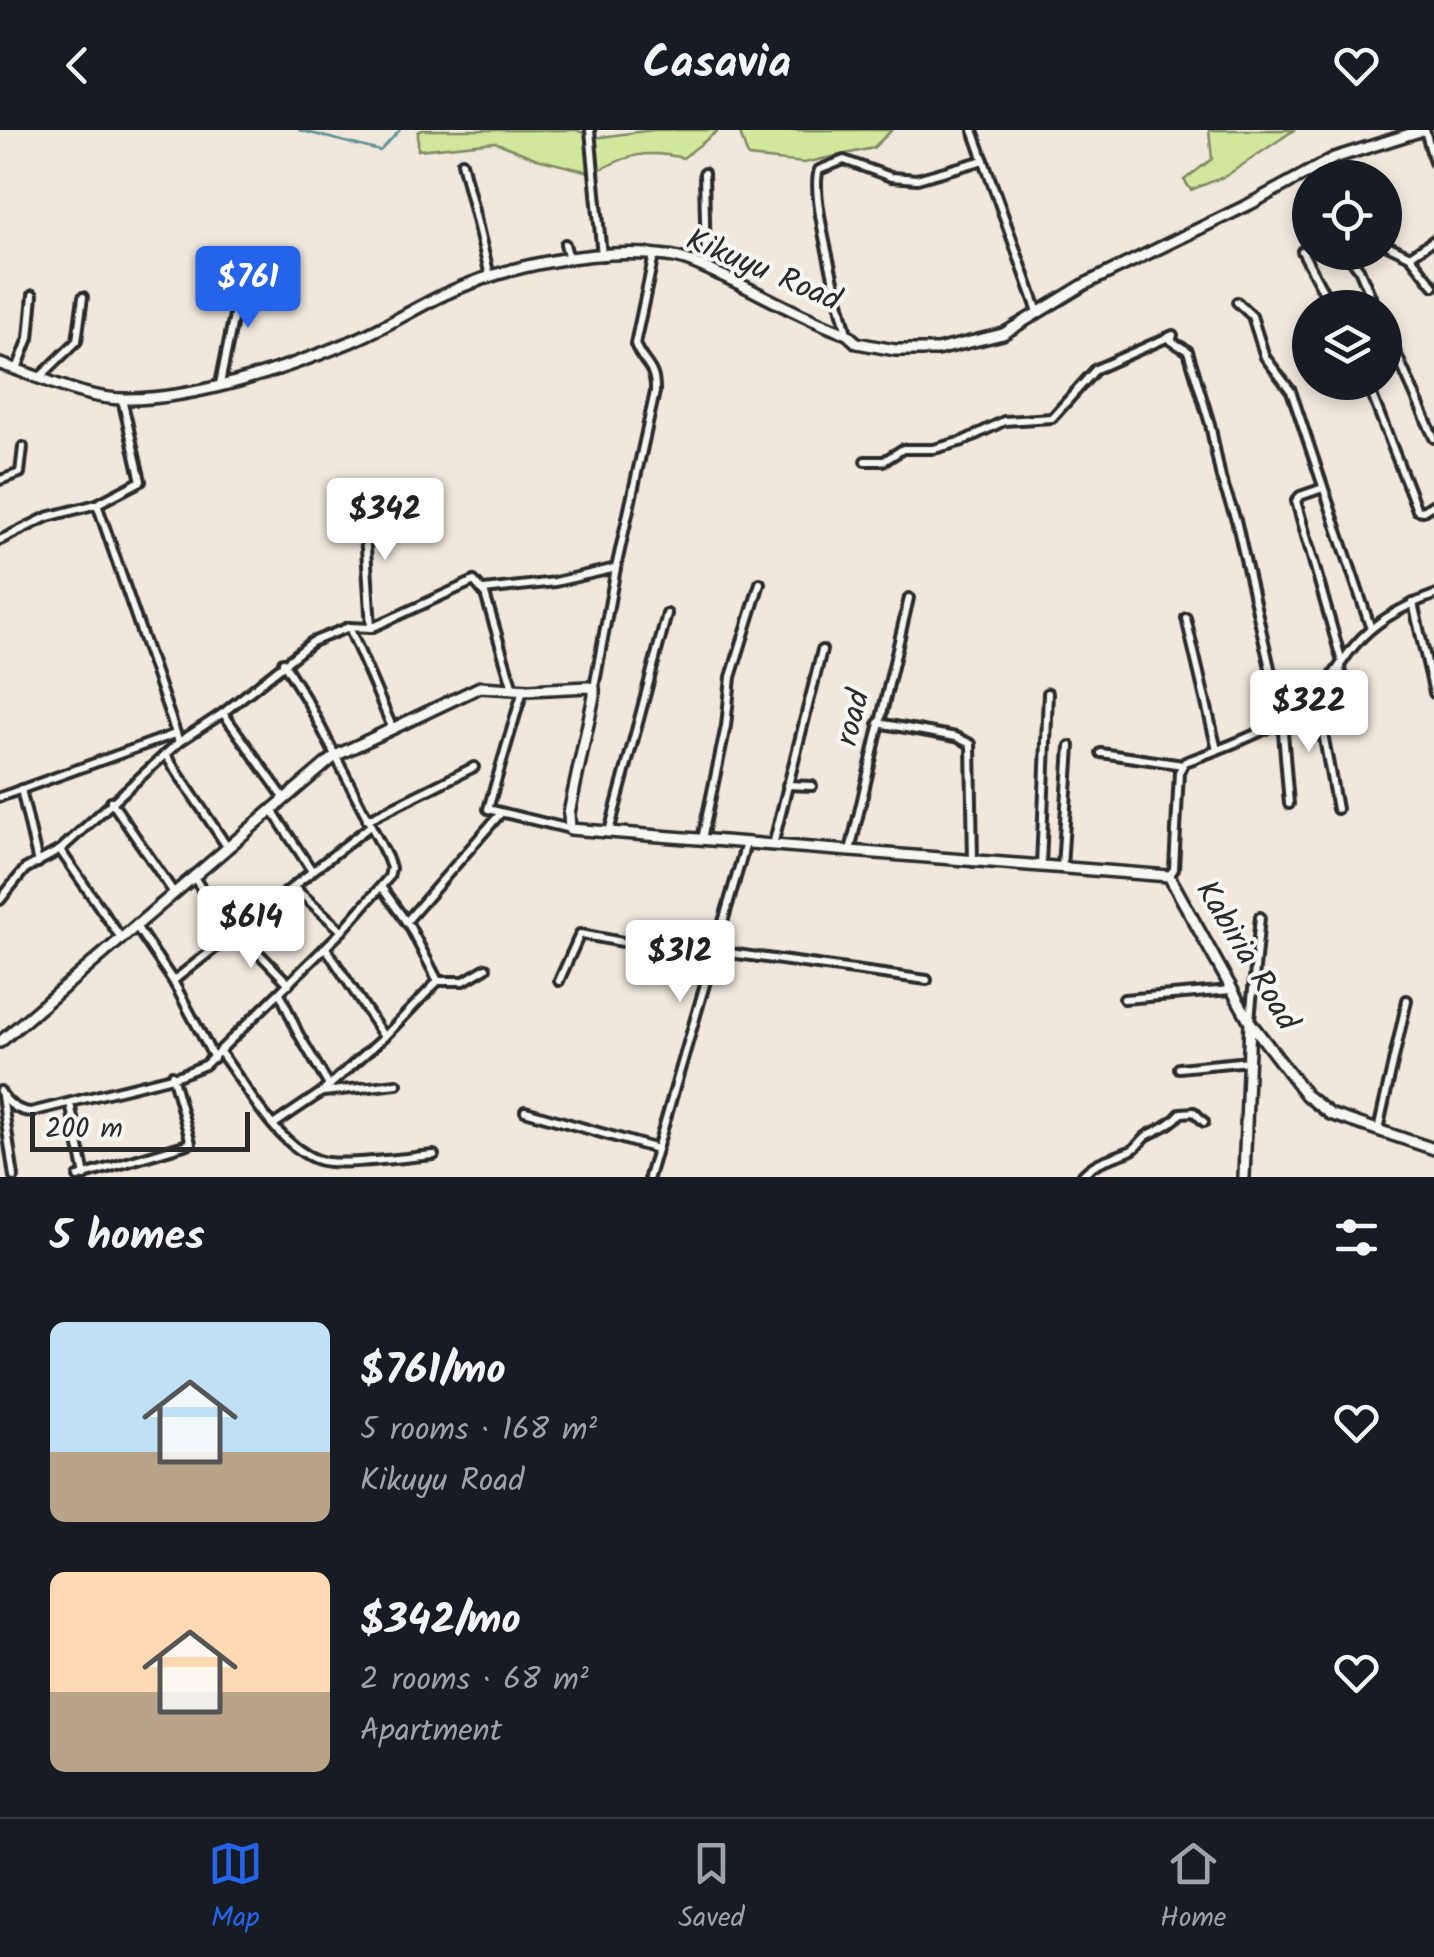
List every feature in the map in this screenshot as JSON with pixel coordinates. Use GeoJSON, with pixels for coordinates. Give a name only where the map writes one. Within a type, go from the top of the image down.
{"type":"FeatureCollection","features":[{"type":"Feature","properties":{"kind":"main road","name":"Kikuyu Road"},"geometry":{"type":"LineString","coordinates":[[0,364],[100,396],[122,400],[167,396],[220,384],[352,342],[446,293],[490,276],[569,260],[654,254],[706,268],[846,334],[857,343],[895,350],[938,350],[984,341],[1039,315],[1085,284],[1250,204],[1334,158],[1424,130]]}},
{"type":"Feature","properties":{"kind":"main road"},"geometry":{"type":"LineString","coordinates":[[0,1042],[335,756],[480,687],[594,688],[568,813],[570,829],[1170,876]]}},
{"type":"Feature","properties":{"kind":"main road","name":"Kabiria Road"},"geometry":{"type":"LineString","coordinates":[[1170,876],[1250,1022],[1306,1095],[1330,1114],[1434,1150]]}},
{"type":"Feature","properties":{"kind":"main road"},"geometry":{"type":"LineString","coordinates":[[1244,1177],[1250,1022]]}},
{"type":"Feature","properties":{"kind":"street"},"geometry":{"type":"LineString","coordinates":[[590,130],[602,256]]}},
{"type":"Feature","properties":{"kind":"street"},"geometry":{"type":"LineString","coordinates":[[973,130],[1039,315]]}},
{"type":"Feature","properties":{"kind":"street"},"geometry":{"type":"LineString","coordinates":[[1424,130],[1434,162]]}},
{"type":"Feature","properties":{"kind":"street"},"geometry":{"type":"LineString","coordinates":[[846,334],[819,206],[819,170],[844,160],[891,177],[916,178],[984,160]]}},
{"type":"Feature","properties":{"kind":"street"},"geometry":{"type":"LineString","coordinates":[[462,162],[490,276]]}},
{"type":"Feature","properties":{"kind":"street"},"geometry":{"type":"LineString","coordinates":[[704,174],[706,268]]}},
{"type":"Feature","properties":{"kind":"street"},"geometry":{"type":"LineString","coordinates":[[1410,256],[1434,240]]}},
{"type":"Feature","properties":{"kind":"street"},"geometry":{"type":"LineString","coordinates":[[566,244],[569,260]]}},
{"type":"Feature","properties":{"kind":"street"},"geometry":{"type":"LineString","coordinates":[[1402,252],[1410,256],[1434,286]]}},
{"type":"Feature","properties":{"kind":"street"},"geometry":{"type":"LineString","coordinates":[[594,688],[616,568],[656,392],[652,367],[634,344],[654,254]]}},
{"type":"Feature","properties":{"kind":"street"},"geometry":{"type":"LineString","coordinates":[[220,384],[235,310],[233,275]]}},
{"type":"Feature","properties":{"kind":"street"},"geometry":{"type":"LineString","coordinates":[[18,370],[29,338],[33,295]]}},
{"type":"Feature","properties":{"kind":"street"},"geometry":{"type":"LineString","coordinates":[[40,377],[77,341],[83,297]]}},
{"type":"Feature","properties":{"kind":"street"},"geometry":{"type":"LineString","coordinates":[[1237,302],[1252,316],[1265,357],[1291,391],[1372,629]]}},
{"type":"Feature","properties":{"kind":"street"},"geometry":{"type":"LineString","coordinates":[[865,461],[884,461],[902,449],[934,449],[963,441],[1004,420],[1052,418],[1096,369],[1173,334],[1171,341],[1188,351],[1236,520],[1282,720],[1290,804]]}},
{"type":"Feature","properties":{"kind":"street"},"geometry":{"type":"LineString","coordinates":[[1402,366],[1434,438]]}},
{"type":"Feature","properties":{"kind":"street"},"geometry":{"type":"LineString","coordinates":[[0,540],[47,518],[97,504],[142,481],[122,400]]}},
{"type":"Feature","properties":{"kind":"street"},"geometry":{"type":"LineString","coordinates":[[1374,400],[1417,510],[1434,504]]}},
{"type":"Feature","properties":{"kind":"street"},"geometry":{"type":"LineString","coordinates":[[0,480],[21,471],[23,447]]}},
{"type":"Feature","properties":{"kind":"street"},"geometry":{"type":"LineString","coordinates":[[1323,488],[1300,496],[1296,502],[1341,664],[1348,725]]}},
{"type":"Feature","properties":{"kind":"street"},"geometry":{"type":"LineString","coordinates":[[363,501],[371,628]]}},
{"type":"Feature","properties":{"kind":"street"},"geometry":{"type":"LineString","coordinates":[[97,504],[177,738]]}},
{"type":"Feature","properties":{"kind":"street"},"geometry":{"type":"LineString","coordinates":[[484,590],[555,582],[616,568]]}},
{"type":"Feature","properties":{"kind":"street"},"geometry":{"type":"LineString","coordinates":[[0,797],[177,738],[223,713],[312,642],[349,627],[371,628],[470,581],[484,590],[518,690],[488,806],[490,811],[570,829]]}},
{"type":"Feature","properties":{"kind":"street"},"geometry":{"type":"LineString","coordinates":[[702,840],[732,677],[760,583]]}},
{"type":"Feature","properties":{"kind":"street"},"geometry":{"type":"LineString","coordinates":[[1101,753],[1182,765],[1282,720],[1316,695],[1372,629],[1413,602],[1434,595]]}},
{"type":"Feature","properties":{"kind":"street","name":"road"},"geometry":{"type":"LineString","coordinates":[[850,850],[909,598]]}},
{"type":"Feature","properties":{"kind":"street"},"geometry":{"type":"LineString","coordinates":[[1413,602],[1434,693]]}},
{"type":"Feature","properties":{"kind":"street"},"geometry":{"type":"LineString","coordinates":[[609,832],[667,614]]}},
{"type":"Feature","properties":{"kind":"street"},"geometry":{"type":"LineString","coordinates":[[1186,618],[1217,750]]}},
{"type":"Feature","properties":{"kind":"street"},"geometry":{"type":"LineString","coordinates":[[349,627],[392,727]]}},
{"type":"Feature","properties":{"kind":"street"},"geometry":{"type":"LineString","coordinates":[[773,846],[822,650]]}},
{"type":"Feature","properties":{"kind":"street"},"geometry":{"type":"LineString","coordinates":[[1,1093],[20,1112],[192,1071],[217,1055],[382,888],[391,868],[284,662]]}},
{"type":"Feature","properties":{"kind":"street"},"geometry":{"type":"LineString","coordinates":[[1042,866],[1048,694]]}},
{"type":"Feature","properties":{"kind":"street"},"geometry":{"type":"LineString","coordinates":[[1316,695],[1337,809]]}},
{"type":"Feature","properties":{"kind":"street"},"geometry":{"type":"LineString","coordinates":[[223,713],[284,799]]}},
{"type":"Feature","properties":{"kind":"street"},"geometry":{"type":"LineString","coordinates":[[878,723],[956,737],[971,744],[973,862]]}},
{"type":"Feature","properties":{"kind":"street"},"geometry":{"type":"LineString","coordinates":[[0,900],[17,875],[60,850],[165,754],[177,738]]}},
{"type":"Feature","properties":{"kind":"street"},"geometry":{"type":"LineString","coordinates":[[1062,869],[1070,746]]}},
{"type":"Feature","properties":{"kind":"street"},"geometry":{"type":"LineString","coordinates":[[165,754],[228,848]]}},
{"type":"Feature","properties":{"kind":"street","name":"Kabiria Road"},"geometry":{"type":"LineString","coordinates":[[1170,876],[1174,869],[1182,765]]}},
{"type":"Feature","properties":{"kind":"street"},"geometry":{"type":"LineString","coordinates":[[172,981],[296,888],[369,823],[474,767]]}},
{"type":"Feature","properties":{"kind":"street"},"geometry":{"type":"LineString","coordinates":[[787,785],[812,786]]}},
{"type":"Feature","properties":{"kind":"street"},"geometry":{"type":"LineString","coordinates":[[22,789],[38,862]]}},
{"type":"Feature","properties":{"kind":"street"},"geometry":{"type":"LineString","coordinates":[[111,801],[174,893]]}},
{"type":"Feature","properties":{"kind":"street"},"geometry":{"type":"LineString","coordinates":[[272,810],[312,871]]}},
{"type":"Feature","properties":{"kind":"street"},"geometry":{"type":"LineString","coordinates":[[406,922],[500,814]]}},
{"type":"Feature","properties":{"kind":"street"},"geometry":{"type":"LineString","coordinates":[[650,1177],[746,844]]}},
{"type":"Feature","properties":{"kind":"street"},"geometry":{"type":"LineString","coordinates":[[60,850],[121,938]]}},
{"type":"Feature","properties":{"kind":"street"},"geometry":{"type":"LineString","coordinates":[[194,876],[236,934],[290,984]]}},
{"type":"Feature","properties":{"kind":"street"},"geometry":{"type":"LineString","coordinates":[[296,888],[342,931]]}},
{"type":"Feature","properties":{"kind":"street"},"geometry":{"type":"LineString","coordinates":[[382,888],[438,980]]}},
{"type":"Feature","properties":{"kind":"street"},"geometry":{"type":"LineString","coordinates":[[1250,1022],[1260,917]]}},
{"type":"Feature","properties":{"kind":"street"},"geometry":{"type":"LineString","coordinates":[[136,926],[217,1055],[272,1126],[320,1161],[434,1155]]}},
{"type":"Feature","properties":{"kind":"street"},"geometry":{"type":"LineString","coordinates":[[559,981],[580,934],[713,955],[928,980]]}},
{"type":"Feature","properties":{"kind":"street"},"geometry":{"type":"LineString","coordinates":[[326,948],[384,1036]]}},
{"type":"Feature","properties":{"kind":"street"},"geometry":{"type":"LineString","coordinates":[[272,1126],[322,1092],[438,980],[464,981],[486,968]]}},
{"type":"Feature","properties":{"kind":"street"},"geometry":{"type":"LineString","coordinates":[[1124,999],[1231,990]]}},
{"type":"Feature","properties":{"kind":"street"},"geometry":{"type":"LineString","coordinates":[[280,993],[328,1084]]}},
{"type":"Feature","properties":{"kind":"street"},"geometry":{"type":"LineString","coordinates":[[1378,1132],[1407,1000]]}},
{"type":"Feature","properties":{"kind":"street"},"geometry":{"type":"LineString","coordinates":[[1179,1068],[1249,1061]]}},
{"type":"Feature","properties":{"kind":"street"},"geometry":{"type":"LineString","coordinates":[[70,1103],[83,1177],[192,1144],[172,1075]]}},
{"type":"Feature","properties":{"kind":"street"},"geometry":{"type":"LineString","coordinates":[[322,1092],[397,1084]]}},
{"type":"Feature","properties":{"kind":"street"},"geometry":{"type":"LineString","coordinates":[[1,1093],[5,1146],[14,1177]]}},
{"type":"Feature","properties":{"kind":"street"},"geometry":{"type":"LineString","coordinates":[[525,1112],[658,1149]]}},
{"type":"Feature","properties":{"kind":"street"},"geometry":{"type":"LineString","coordinates":[[1082,1177],[1089,1166],[1132,1151],[1182,1112],[1194,1112],[1204,1122]]}},
{"type":"Feature","properties":{"kind":"green space"},"geometry":{"type":"Polygon","coordinates":[[[577,130],[594,138],[652,130],[719,130],[683,158],[636,155],[593,173],[537,159],[495,142],[418,150],[418,132],[577,130]]]}},
{"type":"Feature","properties":{"kind":"green space"},"geometry":{"type":"Polygon","coordinates":[[[739,130],[892,130],[873,148],[804,163],[748,157],[739,130]]]}},
{"type":"Feature","properties":{"kind":"green space"},"geometry":{"type":"Polygon","coordinates":[[[1209,130],[1294,130],[1226,176],[1191,190],[1184,180],[1212,159],[1209,130]]]}},
{"type":"Feature","properties":{"kind":"waterway"},"geometry":{"type":"LineString","coordinates":[[299,130],[380,151],[400,130]]}}]}
